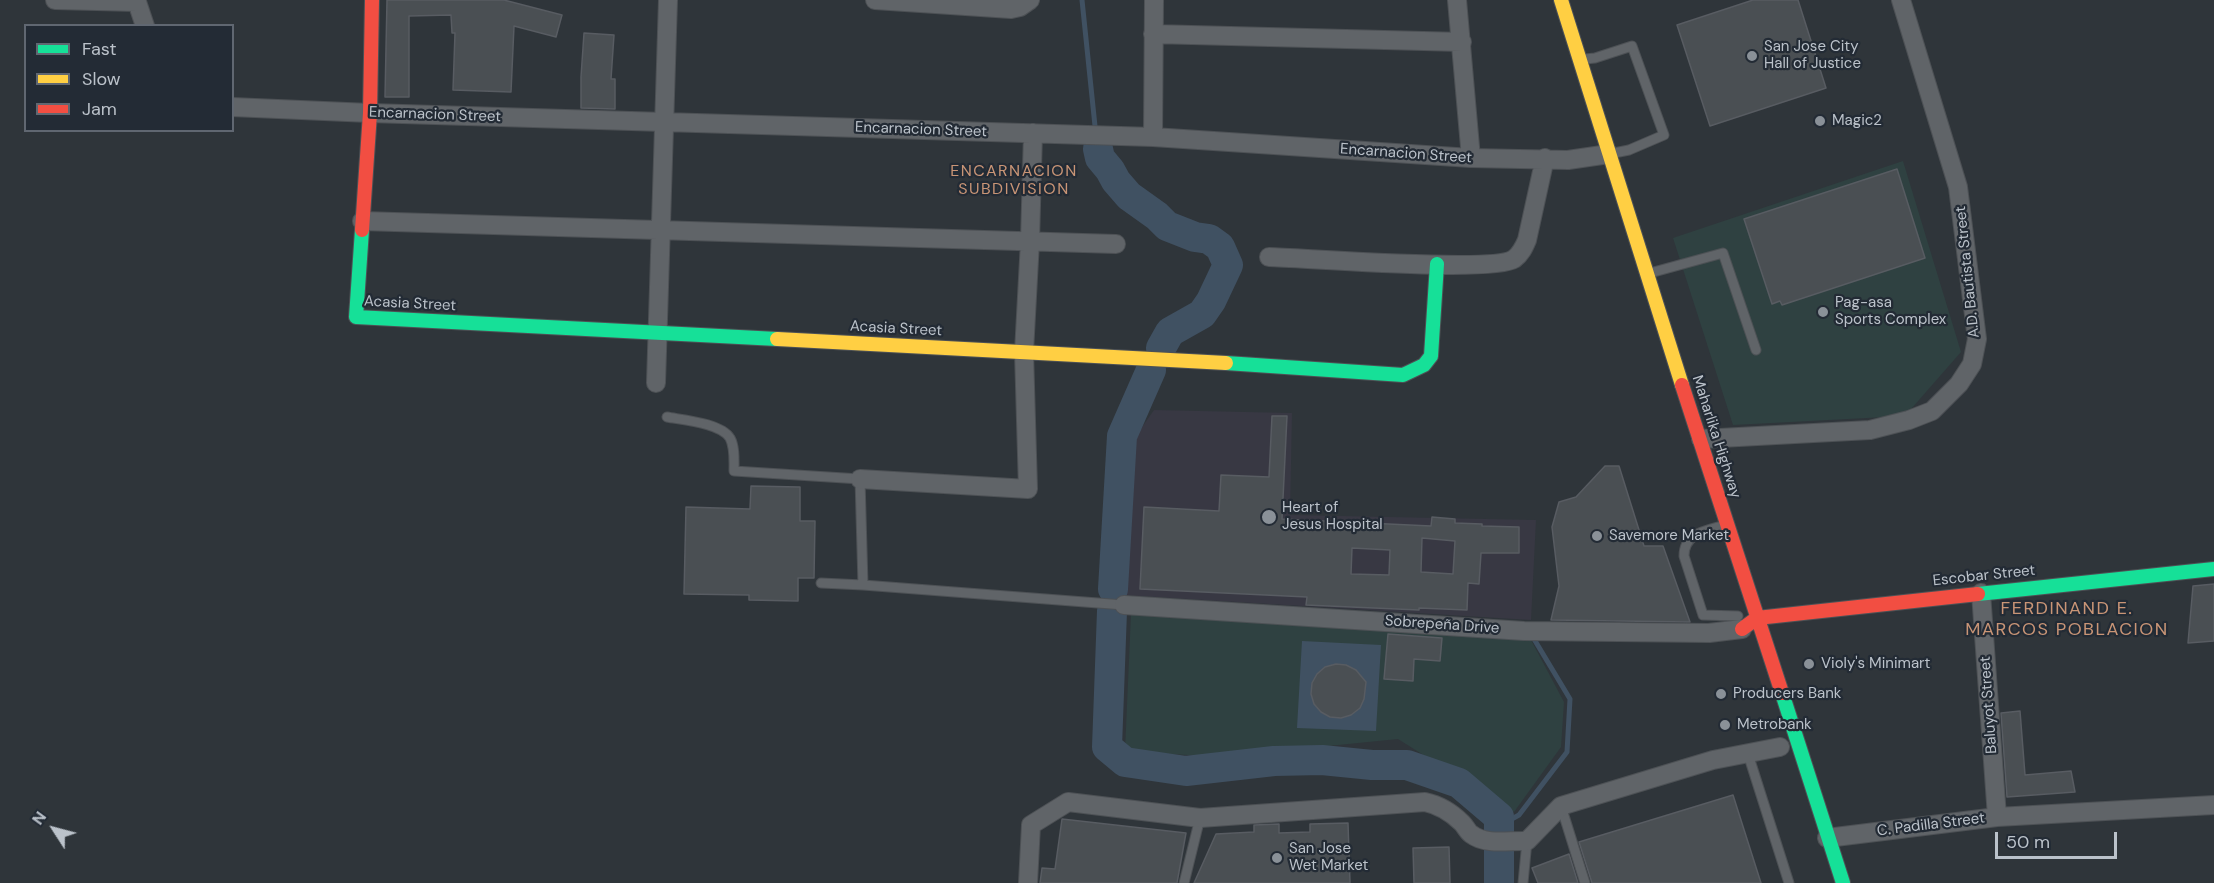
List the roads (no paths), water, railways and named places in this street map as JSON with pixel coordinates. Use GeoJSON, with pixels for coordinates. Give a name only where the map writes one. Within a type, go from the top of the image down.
{"type":"FeatureCollection","features":[{"type":"Feature","properties":{"kind":"main road"},"geometry":{"type":"LineString","coordinates":[[362,221],[370,113],[372,0]]}},
{"type":"Feature","properties":{"kind":"main road","name":"Maharlika Highway"},"geometry":{"type":"LineString","coordinates":[[1561,0],[1580,60],[1596,156],[1701,439],[1727,525],[1744,623],[1843,883]]}},
{"type":"Feature","properties":{"kind":"main road","name":"Acasia Street"},"geometry":{"type":"LineString","coordinates":[[362,221],[356,317],[1197,361],[1403,375],[1424,365],[1431,356],[1437,264]]}},
{"type":"Feature","properties":{"kind":"main road","name":"Escobar Street"},"geometry":{"type":"LineString","coordinates":[[1744,623],[1981,592],[2214,569]]}},
{"type":"Feature","properties":{"kind":"street"},"geometry":{"type":"LineString","coordinates":[[54,0],[137,2],[144,24]]}},
{"type":"Feature","properties":{"kind":"street"},"geometry":{"type":"LineString","coordinates":[[656,383],[669,0]]}},
{"type":"Feature","properties":{"kind":"street"},"geometry":{"type":"LineString","coordinates":[[875,0],[1011,9],[1030,0]]}},
{"type":"Feature","properties":{"kind":"street"},"geometry":{"type":"LineString","coordinates":[[1153,137],[1154,0]]}},
{"type":"Feature","properties":{"kind":"street"},"geometry":{"type":"LineString","coordinates":[[1457,0],[1471,158]]}},
{"type":"Feature","properties":{"kind":"street","name":"A.D. Bautista Street"},"geometry":{"type":"LineString","coordinates":[[1701,439],[1870,430],[1909,420],[1932,411],[1959,384],[1972,364],[1977,339],[1958,187],[1901,0]]}},
{"type":"Feature","properties":{"kind":"street"},"geometry":{"type":"LineString","coordinates":[[1153,34],[1462,42]]}},
{"type":"Feature","properties":{"kind":"street","name":"Encarnacion Street"},"geometry":{"type":"LineString","coordinates":[[234,107],[1153,137],[1471,158],[1568,160],[1596,156]]}},
{"type":"Feature","properties":{"kind":"street"},"geometry":{"type":"LineString","coordinates":[[860,479],[1028,489],[1024,352],[1033,133]]}},
{"type":"Feature","properties":{"kind":"street"},"geometry":{"type":"LineString","coordinates":[[1269,256],[1437,264],[1503,262],[1514,259],[1521,252],[1527,240],[1545,158]]}},
{"type":"Feature","properties":{"kind":"street"},"geometry":{"type":"LineString","coordinates":[[362,221],[1116,244]]}},
{"type":"Feature","properties":{"kind":"street","name":"Baluyot Street"},"geometry":{"type":"LineString","coordinates":[[1981,592],[1997,817]]}},
{"type":"Feature","properties":{"kind":"street","name":"Sobrepeña Drive"},"geometry":{"type":"LineString","coordinates":[[1124,605],[1524,631],[1709,633],[1744,623]]}},
{"type":"Feature","properties":{"kind":"street"},"geometry":{"type":"LineString","coordinates":[[1028,883],[1031,825],[1068,802],[1200,818],[1425,802],[1442,808],[1458,819],[1470,834],[1499,841],[1527,841],[1561,806],[1713,760],[1780,747]]}},
{"type":"Feature","properties":{"kind":"street","name":"C. Padilla Street"},"geometry":{"type":"LineString","coordinates":[[1827,838],[1997,817],[2214,805]]}},
{"type":"Feature","properties":{"kind":"lane"},"geometry":{"type":"LineString","coordinates":[[1580,60],[1595,58],[1632,46],[1664,135],[1629,150],[1596,156]]}},
{"type":"Feature","properties":{"kind":"lane"},"geometry":{"type":"LineString","coordinates":[[1642,275],[1723,254],[1756,350]]}},
{"type":"Feature","properties":{"kind":"lane"},"geometry":{"type":"LineString","coordinates":[[667,417],[718,428],[729,437],[734,451],[734,471],[860,479],[863,585]]}},
{"type":"Feature","properties":{"kind":"lane"},"geometry":{"type":"LineString","coordinates":[[1727,525],[1688,538],[1684,546],[1684,556],[1703,615],[1744,623]]}},
{"type":"Feature","properties":{"kind":"lane"},"geometry":{"type":"LineString","coordinates":[[821,584],[863,585],[1124,605]]}},
{"type":"Feature","properties":{"kind":"lane"},"geometry":{"type":"LineString","coordinates":[[1748,754],[1789,883]]}},
{"type":"Feature","properties":{"kind":"lane"},"geometry":{"type":"LineString","coordinates":[[1561,806],[1585,883]]}},
{"type":"Feature","properties":{"kind":"lane"},"geometry":{"type":"LineString","coordinates":[[1184,883],[1200,818]]}},
{"type":"Feature","properties":{"kind":"lane"},"geometry":{"type":"LineString","coordinates":[[1523,883],[1527,841]]}},
{"type":"Feature","properties":{"kind":"water"},"geometry":{"type":"Polygon","coordinates":[[[1302,641],[1381,645],[1376,731],[1297,728],[1302,641]],[[1336,664],[1325,667],[1314,704],[1328,716],[1342,718],[1353,713],[1361,703],[1365,691],[1363,679],[1354,669],[1336,664]]]}},
{"type":"Feature","properties":{"kind":"waterway"},"geometry":{"type":"LineString","coordinates":[[1082,0],[1095,126]]}},
{"type":"Feature","properties":{"kind":"waterway"},"geometry":{"type":"LineString","coordinates":[[1098,149],[1100,158],[1129,196],[1167,226],[1195,237],[1209,239],[1220,247],[1228,265],[1211,301],[1202,314],[1170,332],[1161,348]]}},
{"type":"Feature","properties":{"kind":"waterway"},"geometry":{"type":"LineString","coordinates":[[1113,589],[1122,436],[1151,370]]}},
{"type":"Feature","properties":{"kind":"waterway"},"geometry":{"type":"LineString","coordinates":[[1112,611],[1107,747],[1125,762],[1186,771],[1274,761],[1322,760],[1372,765],[1407,765],[1459,783],[1499,817],[1499,883]]}},
{"type":"Feature","properties":{"kind":"waterway"},"geometry":{"type":"LineString","coordinates":[[1499,826],[1519,815],[1567,752],[1570,699],[1534,639]]}},
{"type":"Feature","properties":{"kind":"place","name":"San Jose City Hall of Justice"},"geometry":{"type":"Point","coordinates":[1752,56]}},
{"type":"Feature","properties":{"kind":"place","name":"Magic2"},"geometry":{"type":"Point","coordinates":[1820,121]}},
{"type":"Feature","properties":{"kind":"place","name":"Pag-asa Sports Complex"},"geometry":{"type":"Point","coordinates":[1823,312]}},
{"type":"Feature","properties":{"kind":"place","name":"Heart of Jesus Hospital"},"geometry":{"type":"Point","coordinates":[1269,517]}},
{"type":"Feature","properties":{"kind":"place","name":"Savemore Market"},"geometry":{"type":"Point","coordinates":[1597,536]}},
{"type":"Feature","properties":{"kind":"place","name":"Violy's Minimart"},"geometry":{"type":"Point","coordinates":[1809,664]}},
{"type":"Feature","properties":{"kind":"place","name":"Producers Bank"},"geometry":{"type":"Point","coordinates":[1721,694]}},
{"type":"Feature","properties":{"kind":"place","name":"Metrobank"},"geometry":{"type":"Point","coordinates":[1725,725]}},
{"type":"Feature","properties":{"kind":"place","name":"San Jose Wet Market"},"geometry":{"type":"Point","coordinates":[1277,858]}},
{"type":"Feature","properties":{"kind":"district","name":"ENCARNACION SUBDIVISION"},"geometry":{"type":"Point","coordinates":[1014,181]}},
{"type":"Feature","properties":{"kind":"district","name":"FERDINAND E. MARCOS POBLACION"},"geometry":{"type":"Point","coordinates":[2067,619]}}]}
